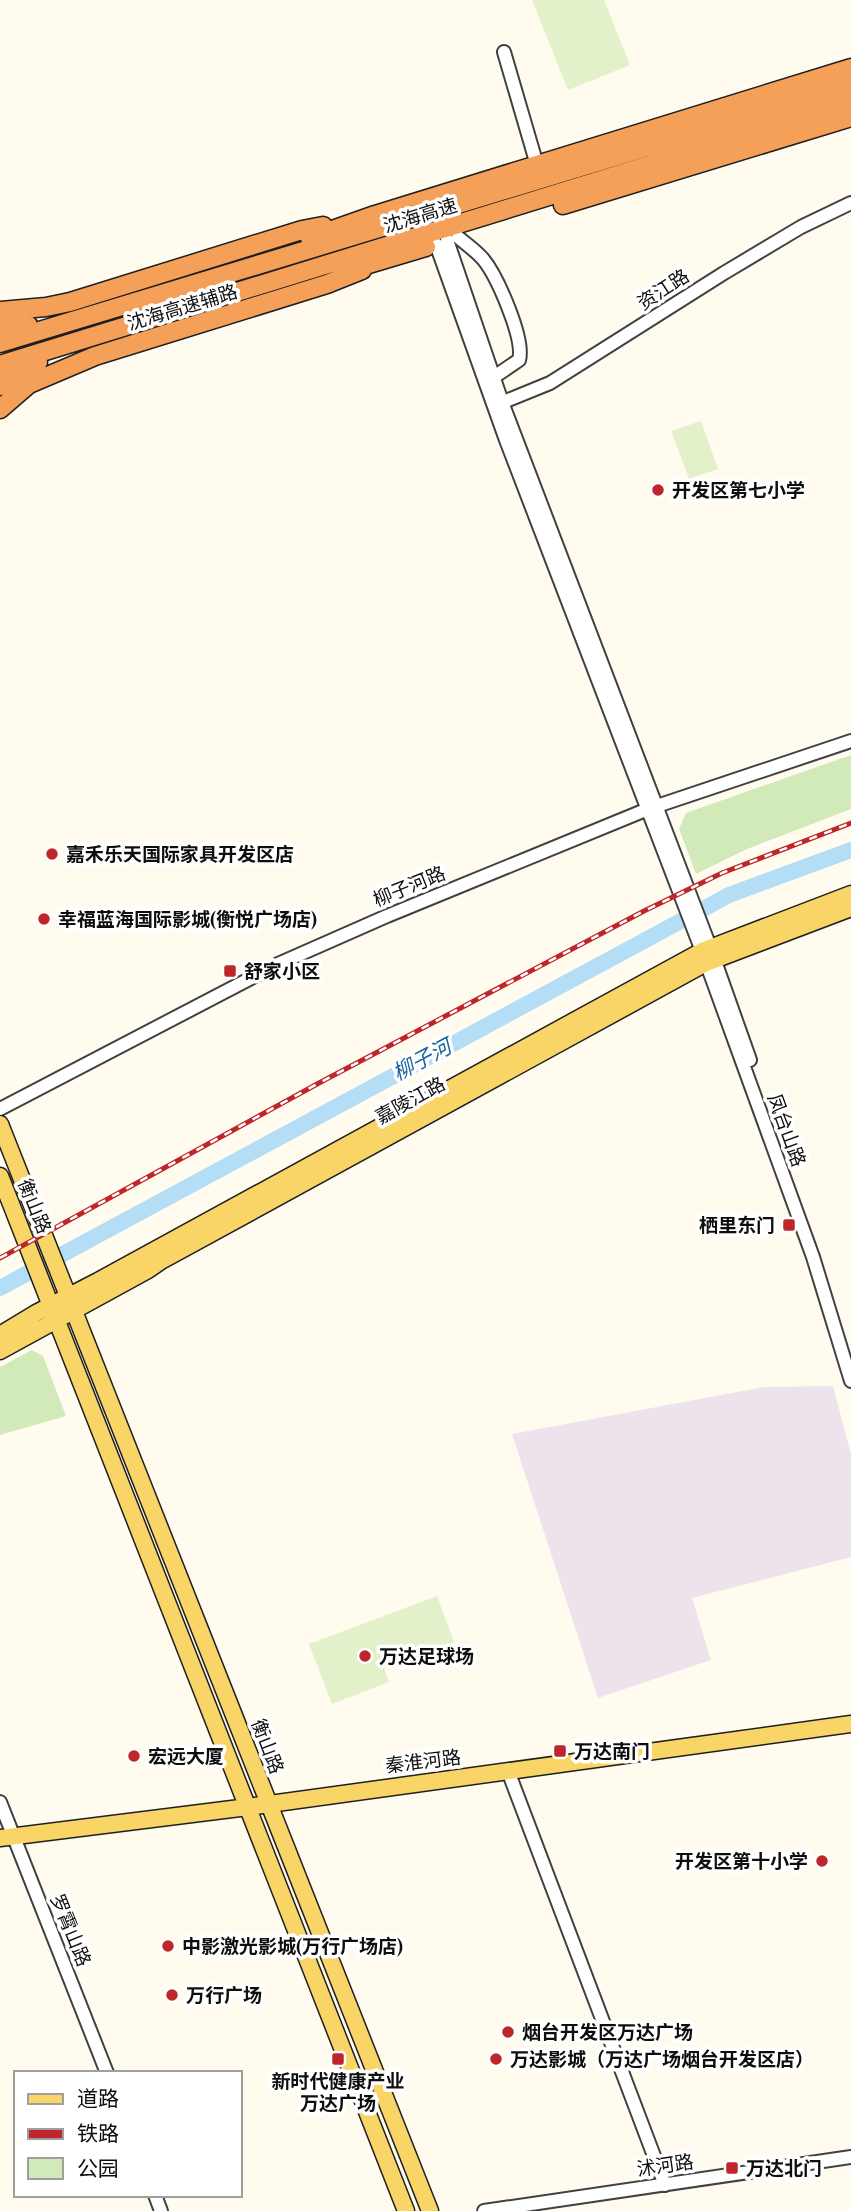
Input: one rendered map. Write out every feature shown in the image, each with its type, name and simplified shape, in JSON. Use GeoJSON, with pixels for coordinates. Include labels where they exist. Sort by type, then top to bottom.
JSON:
{"type":"FeatureCollection","features":[{"type":"Feature","properties":{"kind":"highway"},"geometry":{"type":"LineString","coordinates":[[170,291],[375,215],[851,68]]}},
{"type":"Feature","properties":{"kind":"highway","name":"沈海高速"},"geometry":{"type":"LineString","coordinates":[[0,343],[851,85]]}},
{"type":"Feature","properties":{"kind":"highway","name":"沈海高速"},"geometry":{"type":"LineString","coordinates":[[0,365],[851,103]]}},
{"type":"Feature","properties":{"kind":"highway"},"geometry":{"type":"LineString","coordinates":[[176,311],[289,287],[385,261],[851,117]]}},
{"type":"Feature","properties":{"kind":"highway","name":"沈海高速辅路"},"geometry":{"type":"LineString","coordinates":[[0,311],[70,302],[302,230],[375,215]]}},
{"type":"Feature","properties":{"kind":"highway","name":"沈海高速辅路"},"geometry":{"type":"LineString","coordinates":[[0,409],[29,384],[94,356],[327,284],[385,261]]}},
{"type":"Feature","properties":{"kind":"highway"},"geometry":{"type":"LineString","coordinates":[[0,329],[47,323],[110,309]]}},
{"type":"Feature","properties":{"kind":"highway"},"geometry":{"type":"LineString","coordinates":[[0,386],[7,379],[51,355],[115,330]]}},
{"type":"Feature","properties":{"kind":"main road","name":"嘉陵江路"},"geometry":{"type":"LineString","coordinates":[[0,1335],[67,1296],[148,1270],[706,949],[851,894]]}},
{"type":"Feature","properties":{"kind":"main road","name":"嘉陵江路"},"geometry":{"type":"LineString","coordinates":[[706,949],[851,908]]}},
{"type":"Feature","properties":{"kind":"main road","name":"衡山路"},"geometry":{"type":"LineString","coordinates":[[0,1125],[430,2211]]}},
{"type":"Feature","properties":{"kind":"main road","name":"衡山路"},"geometry":{"type":"LineString","coordinates":[[0,1176],[50,1306]]}},
{"type":"Feature","properties":{"kind":"main road","name":"嘉陵江路"},"geometry":{"type":"LineString","coordinates":[[0,1351],[50,1306]]}},
{"type":"Feature","properties":{"kind":"main road"},"geometry":{"type":"LineString","coordinates":[[50,1306],[406,2211]]}},
{"type":"Feature","properties":{"kind":"main road","name":"秦淮河路"},"geometry":{"type":"LineString","coordinates":[[6,1833],[246,1802],[851,1715]]}},
{"type":"Feature","properties":{"kind":"main road","name":"秦淮河路"},"geometry":{"type":"LineString","coordinates":[[267,1799],[508,1771],[851,1724]]}},
{"type":"Feature","properties":{"kind":"street"},"geometry":{"type":"LineString","coordinates":[[504,52],[537,165]]}},
{"type":"Feature","properties":{"kind":"street","name":"资江路"},"geometry":{"type":"LineString","coordinates":[[498,404],[550,383],[724,273],[801,227],[851,203]]}},
{"type":"Feature","properties":{"kind":"street"},"geometry":{"type":"LineString","coordinates":[[447,240],[483,258],[504,293],[520,346],[519,360],[494,377]]}},
{"type":"Feature","properties":{"kind":"street"},"geometry":{"type":"LineString","coordinates":[[447,240],[494,377],[498,404]]}},
{"type":"Feature","properties":{"kind":"street"},"geometry":{"type":"LineString","coordinates":[[447,240],[498,404]]}},
{"type":"Feature","properties":{"kind":"street","name":"凤台山路"},"geometry":{"type":"LineString","coordinates":[[498,404],[820,1255],[851,1356]]}},
{"type":"Feature","properties":{"kind":"street","name":"柳子河路"},"geometry":{"type":"LineString","coordinates":[[0,1109],[278,964],[387,916],[652,808],[851,741]]}},
{"type":"Feature","properties":{"kind":"street","name":"凤台山路"},"geometry":{"type":"LineString","coordinates":[[706,949],[813,1257],[851,1381]]}},
{"type":"Feature","properties":{"kind":"street"},"geometry":{"type":"LineString","coordinates":[[508,1771],[665,2185]]}},
{"type":"Feature","properties":{"kind":"street","name":"罗霄山路"},"geometry":{"type":"LineString","coordinates":[[0,1802],[6,1833],[106,2071]]}},
{"type":"Feature","properties":{"kind":"street","name":"沭河路"},"geometry":{"type":"LineString","coordinates":[[484,2211],[851,2157]]}},
{"type":"Feature","properties":{"kind":"shaded area"},"geometry":{"type":"Polygon","coordinates":[[[833,1386],[851,1454],[851,1557],[692,1598],[711,1660],[598,1698],[512,1434],[764,1387],[833,1386]]]}},
{"type":"Feature","properties":{"kind":"green space"},"geometry":{"type":"Polygon","coordinates":[[[532,0],[604,0],[630,65],[568,90],[532,0]]]}},
{"type":"Feature","properties":{"kind":"green space"},"geometry":{"type":"Polygon","coordinates":[[[701,421],[718,469],[689,479],[671,431],[701,421]]]}},
{"type":"Feature","properties":{"kind":"green space"},"geometry":{"type":"Polygon","coordinates":[[[851,755],[851,809],[747,849],[696,874],[679,829],[686,813],[851,755]]]}},
{"type":"Feature","properties":{"kind":"green space"},"geometry":{"type":"Polygon","coordinates":[[[32,1350],[43,1356],[66,1416],[0,1435],[0,1367],[32,1350]]]}},
{"type":"Feature","properties":{"kind":"green space","name":"万达足球场"},"geometry":{"type":"Polygon","coordinates":[[[437,1596],[454,1642],[384,1668],[389,1682],[332,1704],[309,1644],[437,1596]]]}},
{"type":"Feature","properties":{"kind":"waterway","name":"柳子河"},"geometry":{"type":"LineString","coordinates":[[0,1288],[729,895],[851,850]]}},
{"type":"Feature","properties":{"kind":"railway"},"geometry":{"type":"LineString","coordinates":[[0,1258],[319,1083],[644,911],[722,873],[851,823]]}},
{"type":"Feature","properties":{"kind":"place","name":"开发区第七小学"},"geometry":{"type":"Point","coordinates":[658,490]}},
{"type":"Feature","properties":{"kind":"place","name":"嘉禾乐天国际家具开发区店"},"geometry":{"type":"Point","coordinates":[52,854]}},
{"type":"Feature","properties":{"kind":"place","name":"幸福蓝海国际影城(衡悦广场店)"},"geometry":{"type":"Point","coordinates":[44,919]}},
{"type":"Feature","properties":{"kind":"place","name":"舒家小区"},"geometry":{"type":"Point","coordinates":[230,971]}},
{"type":"Feature","properties":{"kind":"place","name":"栖里东门"},"geometry":{"type":"Point","coordinates":[789,1225]}},
{"type":"Feature","properties":{"kind":"place","name":"万达足球场"},"geometry":{"type":"Point","coordinates":[365,1656]}},
{"type":"Feature","properties":{"kind":"place","name":"万达南门"},"geometry":{"type":"Point","coordinates":[560,1751]}},
{"type":"Feature","properties":{"kind":"place","name":"宏远大厦"},"geometry":{"type":"Point","coordinates":[134,1756]}},
{"type":"Feature","properties":{"kind":"place","name":"开发区第十小学"},"geometry":{"type":"Point","coordinates":[822,1861]}},
{"type":"Feature","properties":{"kind":"place","name":"中影激光影城(万行广场店)"},"geometry":{"type":"Point","coordinates":[168,1946]}},
{"type":"Feature","properties":{"kind":"place","name":"万行广场"},"geometry":{"type":"Point","coordinates":[172,1995]}},
{"type":"Feature","properties":{"kind":"place","name":"烟台开发区万达广场"},"geometry":{"type":"Point","coordinates":[508,2032]}},
{"type":"Feature","properties":{"kind":"place","name":"新时代健康产业 万达广场"},"geometry":{"type":"Point","coordinates":[338,2059]}},
{"type":"Feature","properties":{"kind":"place","name":"万达影城（万达广场烟台开发区店）"},"geometry":{"type":"Point","coordinates":[496,2059]}},
{"type":"Feature","properties":{"kind":"place","name":"万达北门"},"geometry":{"type":"Point","coordinates":[732,2168]}}]}
